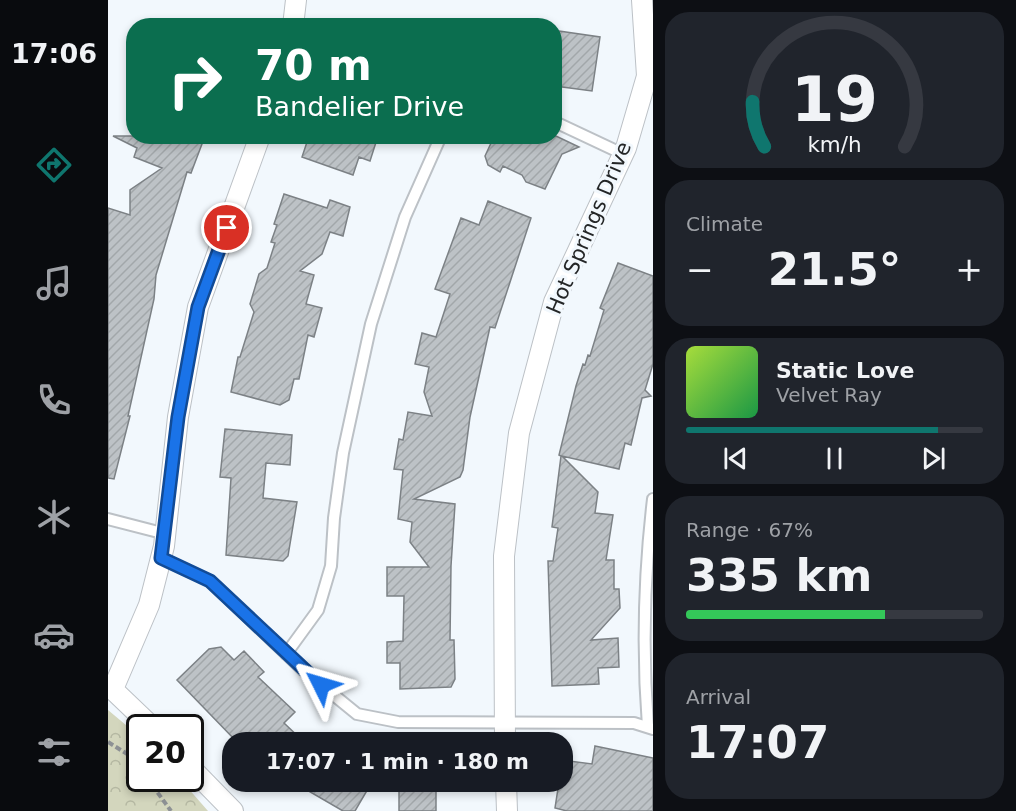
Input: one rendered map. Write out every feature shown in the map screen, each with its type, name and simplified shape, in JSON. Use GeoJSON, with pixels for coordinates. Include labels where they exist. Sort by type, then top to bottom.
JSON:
{"type":"FeatureCollection","features":[{"type":"Feature","properties":{"kind":"street"},"geometry":{"type":"LineString","coordinates":[[294,18],[296,0]]}},
{"type":"Feature","properties":{"kind":"street","name":"Hot Springs Drive"},"geometry":{"type":"LineString","coordinates":[[505,732],[504,556],[519,433],[554,302],[623,154],[647,76],[642,0]]}},
{"type":"Feature","properties":{"kind":"street"},"geometry":{"type":"LineString","coordinates":[[138,714],[110,687],[149,605],[166,534],[178,417],[198,307],[257,144]]}},
{"type":"Feature","properties":{"kind":"street"},"geometry":{"type":"LineString","coordinates":[[204,781],[233,811]]}},
{"type":"Feature","properties":{"kind":"street"},"geometry":{"type":"LineString","coordinates":[[506,792],[507,811]]}},
{"type":"Feature","properties":{"kind":"lane"},"geometry":{"type":"LineString","coordinates":[[562,125],[623,154]]}},
{"type":"Feature","properties":{"kind":"lane"},"geometry":{"type":"LineString","coordinates":[[286,654],[318,610],[331,566],[333,518],[343,453],[371,324],[405,217],[437,144]]}},
{"type":"Feature","properties":{"kind":"lane"},"geometry":{"type":"LineString","coordinates":[[161,558],[210,581],[286,654],[357,714],[398,722],[634,723],[650,728],[642,661],[645,569],[653,499]]}},
{"type":"Feature","properties":{"kind":"lane"},"geometry":{"type":"LineString","coordinates":[[108,519],[166,534]]}},
{"type":"Feature","properties":{"kind":"path"},"geometry":{"type":"LineString","coordinates":[[108,742],[126,753]]}},
{"type":"Feature","properties":{"kind":"path"},"geometry":{"type":"LineString","coordinates":[[157,792],[171,811]]}},
{"type":"Feature","properties":{"kind":"green space"},"geometry":{"type":"Polygon","coordinates":[[[108,710],[126,725],[126,792],[191,792],[208,811],[108,811],[108,710]]]}},
{"type":"Feature","properties":{"kind":"building"},"geometry":{"type":"Polygon","coordinates":[[[562,31],[600,37],[592,91],[562,87],[562,31]]]}},
{"type":"Feature","properties":{"kind":"building"},"geometry":{"type":"Polygon","coordinates":[[[113,136],[126,136],[126,142],[113,136]]]}},
{"type":"Feature","properties":{"kind":"building"},"geometry":{"type":"Polygon","coordinates":[[[562,139],[579,147],[562,154],[545,189],[526,182],[522,175],[503,166],[500,172],[488,165],[485,156],[491,144],[562,144],[562,139]]]}},
{"type":"Feature","properties":{"kind":"building"},"geometry":{"type":"Polygon","coordinates":[[[129,144],[202,144],[191,173],[187,172],[156,275],[154,299],[128,416],[130,416],[114,479],[108,478],[108,208],[130,215],[130,190],[162,168],[134,157],[137,148],[129,144]]]}},
{"type":"Feature","properties":{"kind":"building"},"geometry":{"type":"Polygon","coordinates":[[[306,144],[375,144],[370,161],[359,157],[353,175],[302,157],[306,144]]]}},
{"type":"Feature","properties":{"kind":"building"},"geometry":{"type":"Polygon","coordinates":[[[284,194],[327,208],[330,200],[350,207],[343,236],[330,232],[322,254],[300,271],[314,275],[306,304],[322,308],[314,337],[308,335],[299,379],[294,379],[289,400],[280,405],[231,392],[238,357],[240,357],[254,312],[250,304],[259,274],[267,268],[275,243],[271,242],[277,225],[274,224],[284,194]]]}},
{"type":"Feature","properties":{"kind":"building"},"geometry":{"type":"Polygon","coordinates":[[[488,201],[531,218],[495,328],[490,327],[470,417],[463,470],[460,477],[414,499],[455,504],[450,640],[454,640],[455,679],[451,687],[400,689],[400,663],[387,663],[387,642],[403,641],[404,596],[387,596],[387,567],[429,567],[410,542],[412,522],[398,519],[403,470],[394,469],[399,439],[403,440],[408,412],[432,416],[424,392],[429,367],[415,364],[422,333],[436,337],[450,294],[435,289],[461,218],[479,225],[488,201]]]}},
{"type":"Feature","properties":{"kind":"building"},"geometry":{"type":"Polygon","coordinates":[[[618,263],[653,276],[653,364],[645,390],[651,396],[642,398],[631,445],[625,443],[619,469],[562,456],[598,492],[595,513],[613,515],[606,560],[614,560],[614,589],[619,589],[620,608],[591,640],[618,638],[619,667],[598,668],[599,684],[552,686],[548,561],[553,561],[558,528],[552,527],[561,456],[559,455],[576,386],[583,364],[585,365],[588,355],[590,356],[604,310],[600,308],[618,263]]]}},
{"type":"Feature","properties":{"kind":"building"},"geometry":{"type":"Polygon","coordinates":[[[225,429],[292,435],[290,465],[266,463],[263,498],[297,502],[288,556],[283,561],[226,555],[231,478],[220,477],[225,429]]]}},
{"type":"Feature","properties":{"kind":"building"},"geometry":{"type":"Polygon","coordinates":[[[221,647],[234,660],[244,651],[264,672],[258,677],[295,712],[284,723],[293,732],[227,732],[177,680],[209,649],[221,647]]]}},
{"type":"Feature","properties":{"kind":"building"},"geometry":{"type":"Polygon","coordinates":[[[595,746],[653,758],[653,811],[567,811],[555,808],[557,792],[573,792],[573,761],[592,764],[595,746]]]}},
{"type":"Feature","properties":{"kind":"building"},"geometry":{"type":"Polygon","coordinates":[[[310,792],[366,792],[355,811],[343,811],[310,792]]]}},
{"type":"Feature","properties":{"kind":"building"},"geometry":{"type":"Polygon","coordinates":[[[399,792],[436,792],[436,811],[399,811],[399,792]]]}},
{"type":"Feature","properties":{"kind":"route"},"geometry":{"type":"LineString","coordinates":[[227,228],[198,307],[178,417],[166,534],[161,558],[210,581],[321,685]]}}]}
